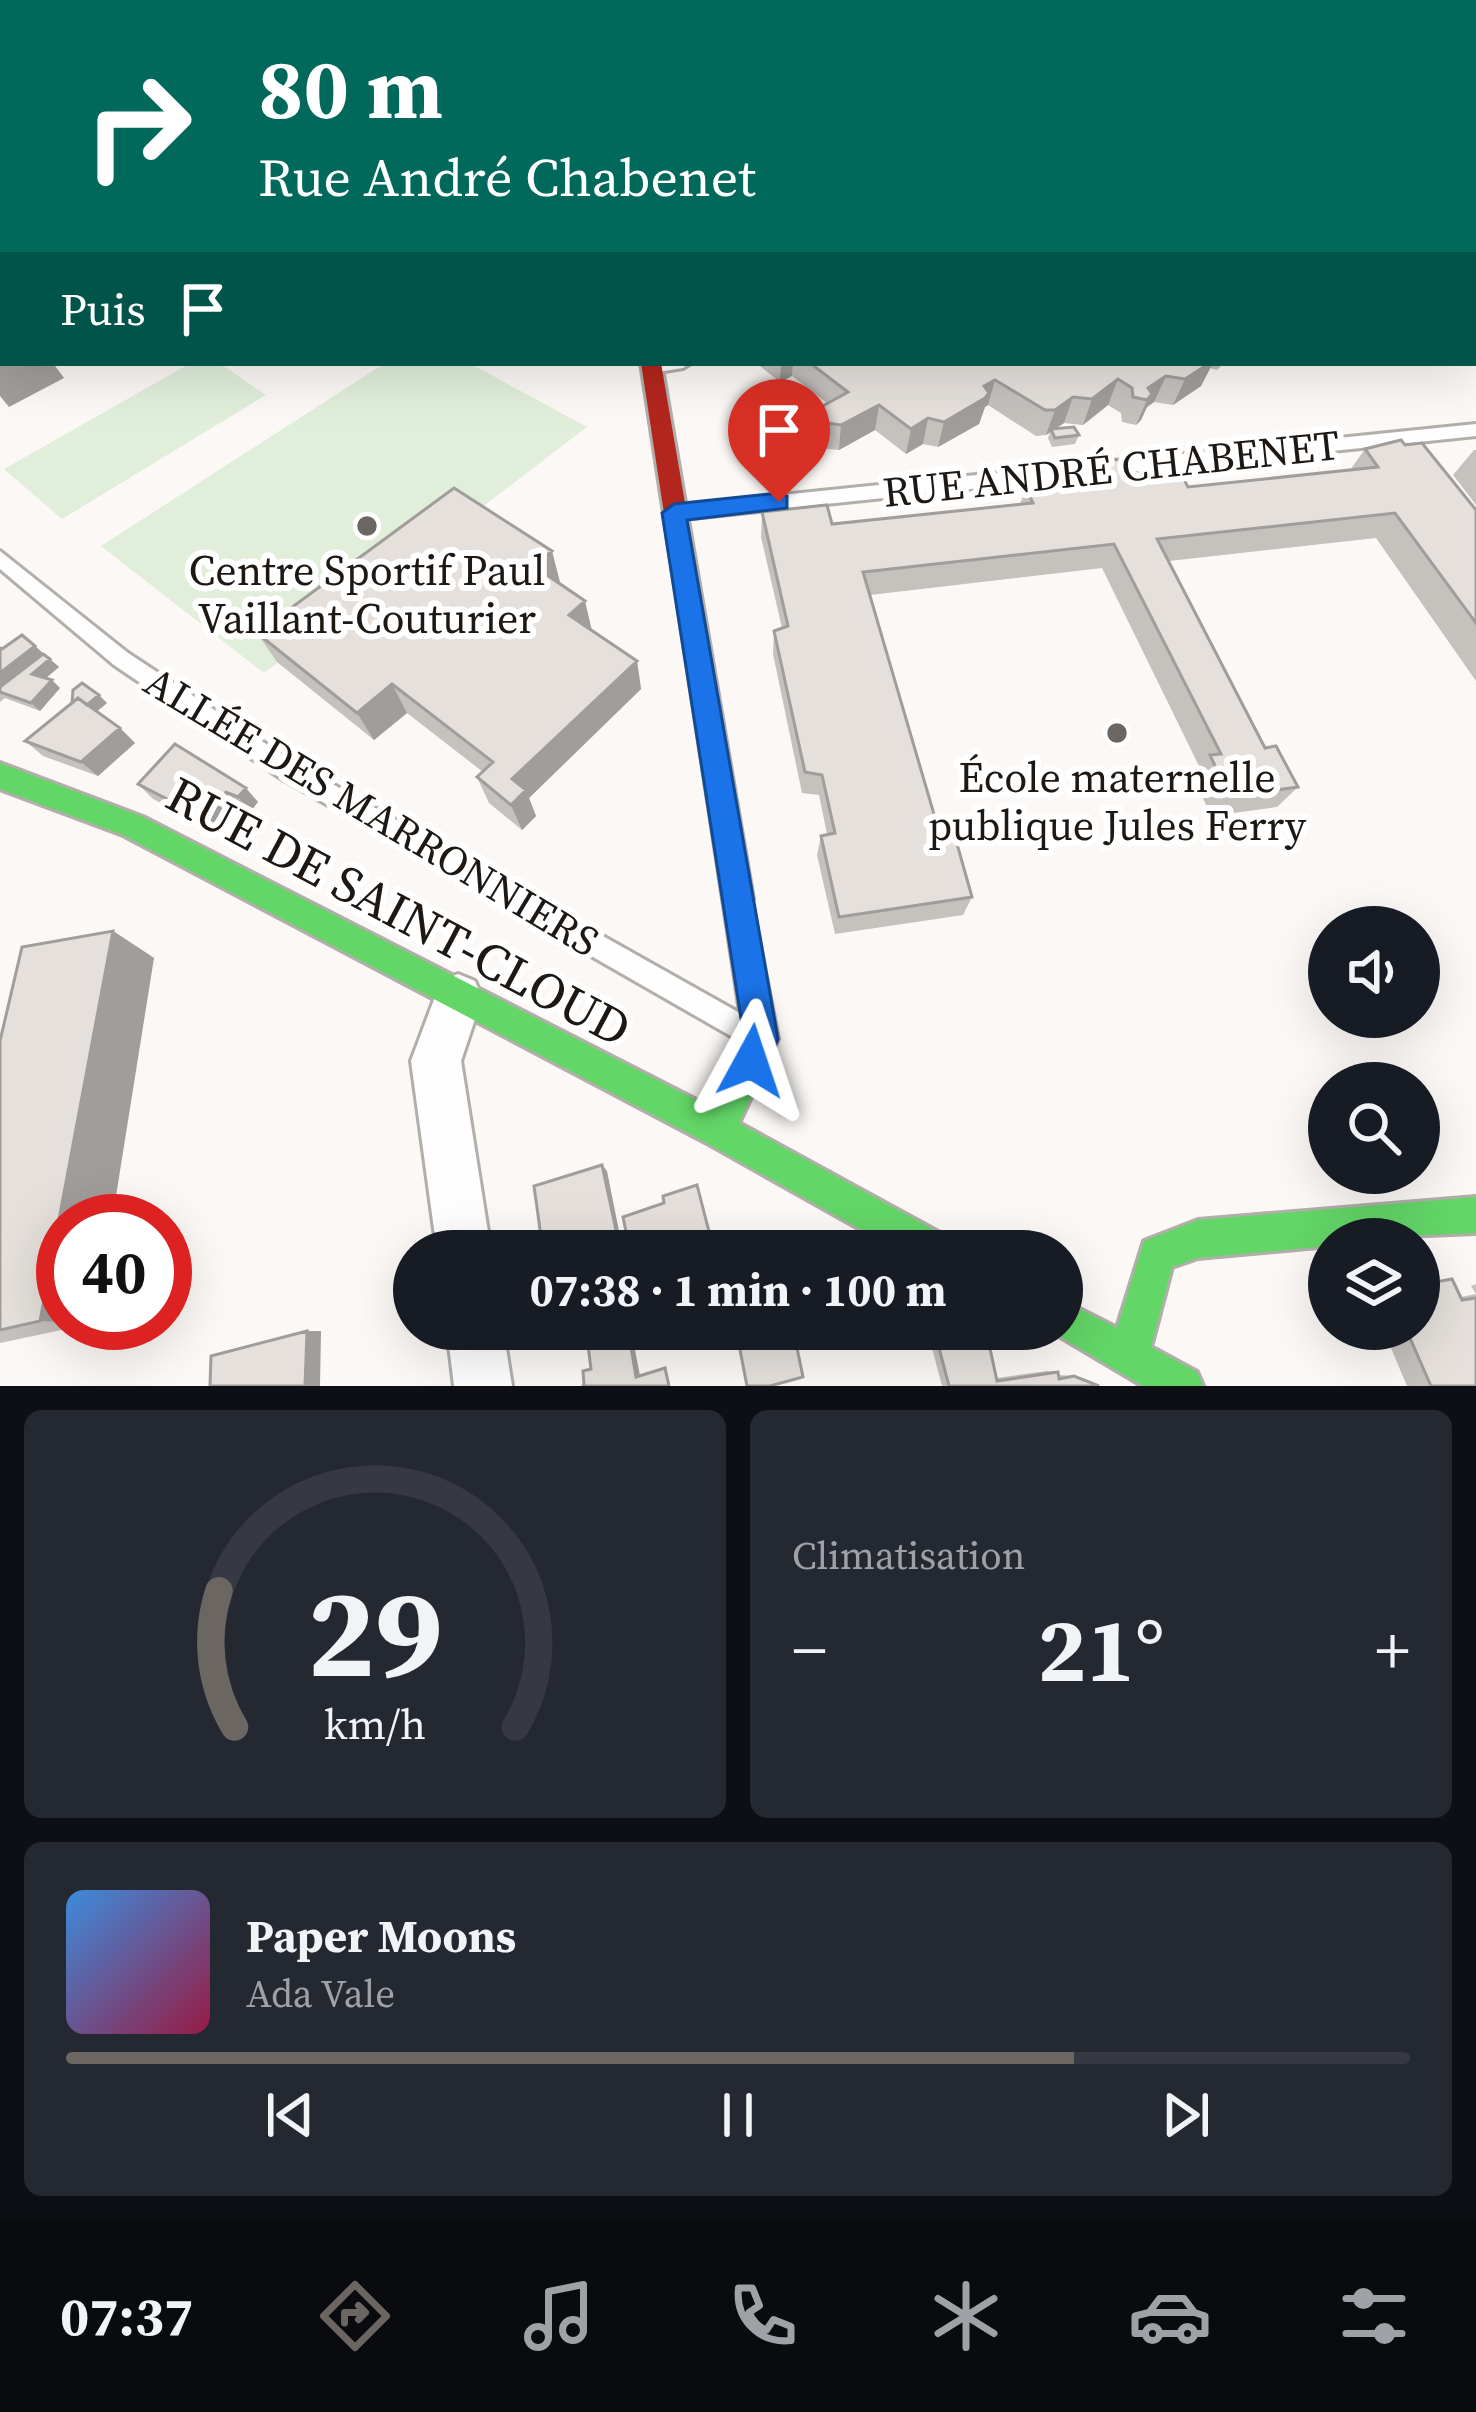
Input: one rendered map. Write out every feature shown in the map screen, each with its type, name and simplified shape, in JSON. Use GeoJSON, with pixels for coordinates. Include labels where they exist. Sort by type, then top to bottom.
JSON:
{"type":"FeatureCollection","features":[{"type":"Feature","properties":{"kind":"street"},"geometry":{"type":"LineString","coordinates":[[652,366],[761,1039],[717,1130]]}},
{"type":"Feature","properties":{"kind":"street","name":"RUE DE SAINT-CLOUD"},"geometry":{"type":"LineString","coordinates":[[0,776],[134,826],[717,1130],[898,1230]]}},
{"type":"Feature","properties":{"kind":"street"},"geometry":{"type":"LineString","coordinates":[[458,998],[436,1061],[461,1230]]}},
{"type":"Feature","properties":{"kind":"street"},"geometry":{"type":"LineString","coordinates":[[1129,1355],[1156,1253],[1198,1239],[1476,1215]]}},
{"type":"Feature","properties":{"kind":"street"},"geometry":{"type":"LineString","coordinates":[[1083,1330],[1183,1386]]}},
{"type":"Feature","properties":{"kind":"street"},"geometry":{"type":"LineString","coordinates":[[478,1350],[483,1386]]}},
{"type":"Feature","properties":{"kind":"lane","name":"RUE ANDRÉ CHABENET"},"geometry":{"type":"LineString","coordinates":[[674,513],[1476,430]]}},
{"type":"Feature","properties":{"kind":"lane","name":"ALLÉE DES MARRONNIERS"},"geometry":{"type":"LineString","coordinates":[[0,558],[121,659],[287,770],[761,1039]]}},
{"type":"Feature","properties":{"kind":"green space"},"geometry":{"type":"Polygon","coordinates":[[[186,366],[223,366],[266,395],[62,519],[4,469],[186,366]]]}},
{"type":"Feature","properties":{"kind":"green space"},"geometry":{"type":"Polygon","coordinates":[[[380,366],[475,366],[587,427],[264,673],[101,546],[380,366]]]}},
{"type":"Feature","properties":{"kind":"building"},"geometry":{"type":"Polygon","coordinates":[[[814,366],[1205,366],[1185,379],[1166,376],[1148,388],[1152,394],[1147,400],[1133,397],[1132,388],[1118,379],[1092,399],[1073,397],[1055,410],[1045,410],[995,380],[984,386],[989,393],[985,398],[944,422],[928,418],[911,429],[879,405],[841,425],[820,422],[819,408],[848,392],[814,366]]]}},
{"type":"Feature","properties":{"kind":"building"},"geometry":{"type":"Polygon","coordinates":[[[1074,427],[1079,435],[1055,438],[1051,429],[1074,427]]]}},
{"type":"Feature","properties":{"kind":"building"},"geometry":{"type":"Polygon","coordinates":[[[1401,440],[1405,445],[1422,443],[1476,510],[1476,623],[1395,513],[1157,539],[1265,748],[1276,746],[1298,787],[1229,796],[1210,755],[1221,754],[1114,544],[863,572],[936,821],[950,819],[972,897],[839,917],[821,836],[835,833],[822,775],[805,772],[774,631],[788,626],[762,512],[827,505],[832,524],[1033,503],[1026,488],[1073,483],[1054,466],[1123,459],[1133,477],[1180,472],[1188,487],[1378,467],[1365,449],[1401,440]]]}},
{"type":"Feature","properties":{"kind":"building"},"geometry":{"type":"Polygon","coordinates":[[[454,488],[552,551],[518,580],[528,587],[544,573],[585,601],[569,615],[637,661],[512,779],[526,790],[511,805],[477,777],[493,762],[392,684],[357,713],[257,633],[454,488]]]}},
{"type":"Feature","properties":{"kind":"building"},"geometry":{"type":"Polygon","coordinates":[[[22,635],[35,646],[0,673],[0,648],[22,635]]]}},
{"type":"Feature","properties":{"kind":"building"},"geometry":{"type":"Polygon","coordinates":[[[43,654],[50,659],[32,674],[52,680],[31,703],[0,692],[0,687],[43,654]]]}},
{"type":"Feature","properties":{"kind":"building"},"geometry":{"type":"Polygon","coordinates":[[[82,683],[99,695],[87,705],[78,698],[72,703],[73,690],[82,683]]]}},
{"type":"Feature","properties":{"kind":"building"},"geometry":{"type":"Polygon","coordinates":[[[78,698],[120,728],[81,762],[25,741],[78,698]]]}},
{"type":"Feature","properties":{"kind":"building"},"geometry":{"type":"Polygon","coordinates":[[[175,744],[246,788],[238,797],[226,792],[208,820],[138,784],[175,744]]]}},
{"type":"Feature","properties":{"kind":"building"},"geometry":{"type":"Polygon","coordinates":[[[233,799],[244,804],[238,812],[226,806],[233,799]]]}},
{"type":"Feature","properties":{"kind":"building"},"geometry":{"type":"Polygon","coordinates":[[[113,931],[64,1194],[36,1194],[36,1322],[0,1330],[0,1041],[22,947],[113,931]]]}},
{"type":"Feature","properties":{"kind":"building"},"geometry":{"type":"Polygon","coordinates":[[[602,1165],[616,1230],[540,1230],[534,1186],[602,1165]]]}},
{"type":"Feature","properties":{"kind":"building"},"geometry":{"type":"Polygon","coordinates":[[[697,1185],[709,1230],[626,1230],[623,1217],[664,1203],[663,1196],[697,1185]]]}},
{"type":"Feature","properties":{"kind":"building"},"geometry":{"type":"Polygon","coordinates":[[[1452,1279],[1462,1300],[1476,1298],[1476,1386],[1431,1386],[1415,1350],[1440,1350],[1440,1281],[1452,1279]]]}},
{"type":"Feature","properties":{"kind":"building"},"geometry":{"type":"Polygon","coordinates":[[[307,1331],[305,1386],[210,1386],[211,1356],[307,1331]]]}},
{"type":"Feature","properties":{"kind":"building"},"geometry":{"type":"Polygon","coordinates":[[[589,1350],[632,1350],[636,1377],[665,1368],[669,1386],[582,1386],[583,1371],[591,1369],[589,1350]]]}},
{"type":"Feature","properties":{"kind":"building"},"geometry":{"type":"Polygon","coordinates":[[[740,1350],[797,1350],[803,1377],[770,1386],[747,1386],[740,1350]]]}},
{"type":"Feature","properties":{"kind":"building"},"geometry":{"type":"Polygon","coordinates":[[[940,1350],[990,1350],[997,1381],[1058,1372],[1059,1379],[1074,1376],[1099,1386],[949,1386],[940,1350]]]}},
{"type":"Feature","properties":{"kind":"traffic: fast"},"geometry":{"type":"LineString","coordinates":[[0,776],[133,826],[717,1130],[898,1230]]}},
{"type":"Feature","properties":{"kind":"traffic: fast"},"geometry":{"type":"LineString","coordinates":[[717,1130],[761,1039],[738,899]]}},
{"type":"Feature","properties":{"kind":"traffic: fast"},"geometry":{"type":"LineString","coordinates":[[1129,1355],[1157,1254],[1198,1239],[1476,1215]]}},
{"type":"Feature","properties":{"kind":"traffic: fast"},"geometry":{"type":"LineString","coordinates":[[1083,1331],[1183,1386]]}},
{"type":"Feature","properties":{"kind":"traffic: jam"},"geometry":{"type":"LineString","coordinates":[[651,366],[738,899]]}},
{"type":"Feature","properties":{"kind":"place","name":"Centre Sportif Paul Vaillant-Couturier"},"geometry":{"type":"Point","coordinates":[367,526]}},
{"type":"Feature","properties":{"kind":"place","name":"École maternelle publique Jules Ferry"},"geometry":{"type":"Point","coordinates":[1117,733]}},
{"type":"Feature","properties":{"kind":"route"},"geometry":{"type":"LineString","coordinates":[[751,1061],[761,1039],[674,513],[779,502]]}}]}
